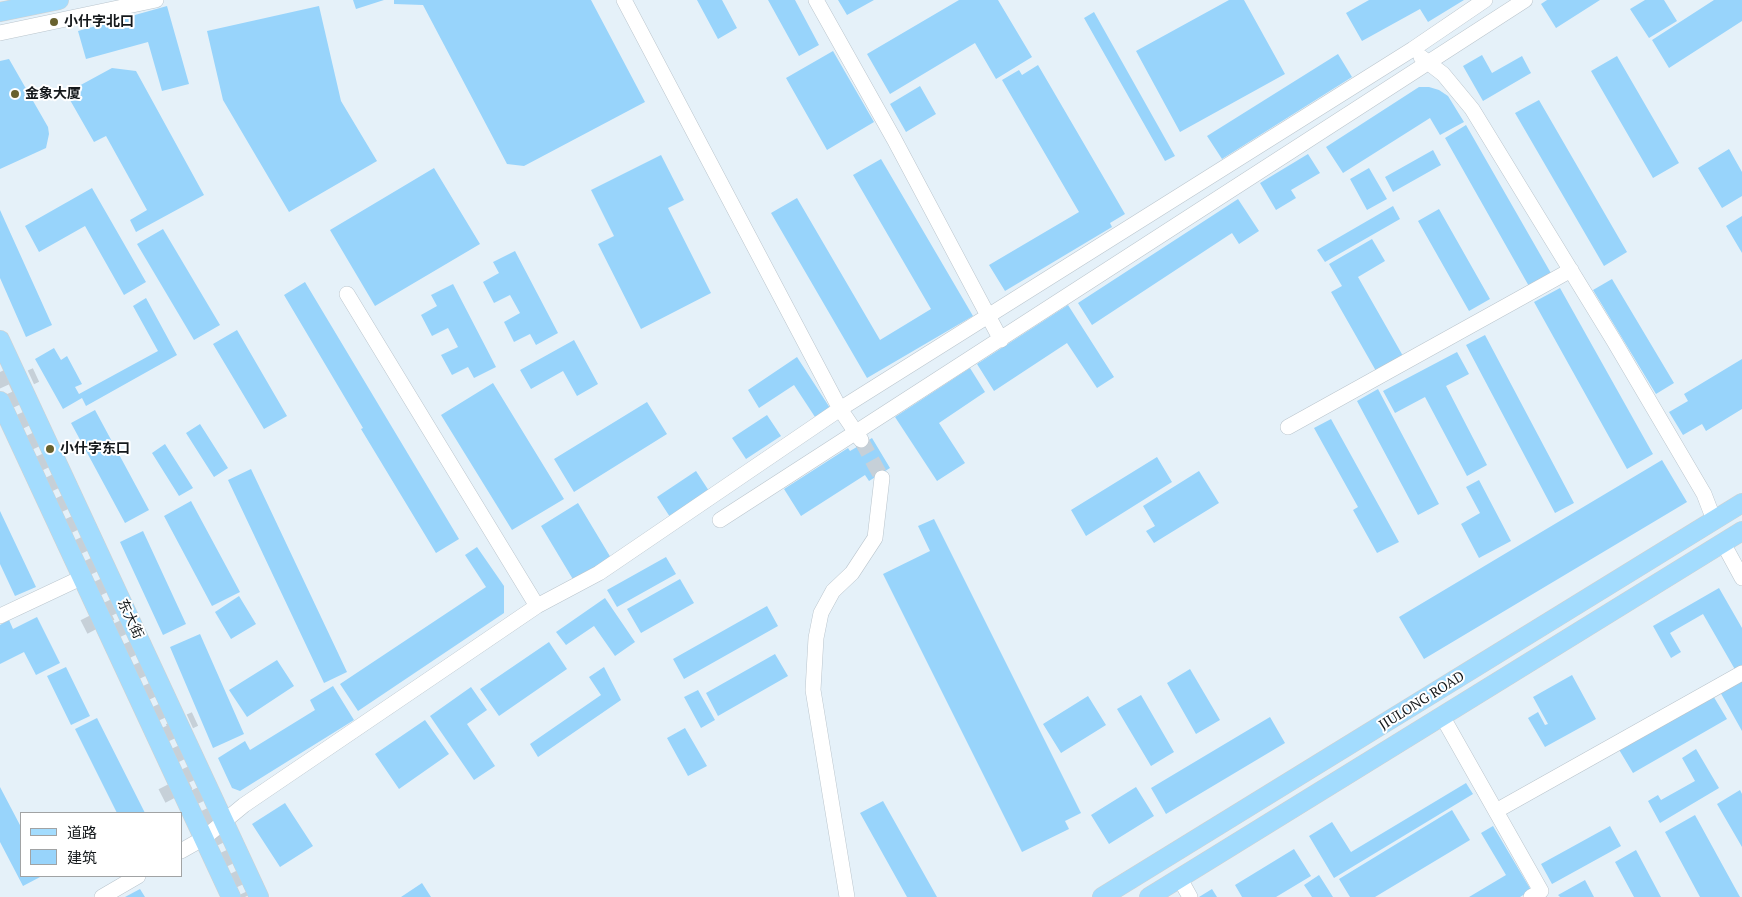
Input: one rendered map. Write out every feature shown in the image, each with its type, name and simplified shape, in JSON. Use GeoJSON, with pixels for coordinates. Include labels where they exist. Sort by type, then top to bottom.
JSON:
{"type":"FeatureCollection","features":[{"type":"Feature","properties":{"kind":"main road"},"geometry":{"type":"LineString","coordinates":[[4,12],[59,0]]}},
{"type":"Feature","properties":{"kind":"main road","name":"东大街"},"geometry":{"type":"LineString","coordinates":[[0,340],[259,897]]}},
{"type":"Feature","properties":{"kind":"main road","name":"东大街"},"geometry":{"type":"LineString","coordinates":[[0,401],[5,425],[83,577],[231,897]]}},
{"type":"Feature","properties":{"kind":"main road","name":"JIULONG ROAD"},"geometry":{"type":"LineString","coordinates":[[1102,897],[1742,502]]}},
{"type":"Feature","properties":{"kind":"main road","name":"JIULONG ROAD"},"geometry":{"type":"LineString","coordinates":[[1149,897],[1742,531]]}},
{"type":"Feature","properties":{"kind":"street"},"geometry":{"type":"LineString","coordinates":[[0,33],[156,0]]}},
{"type":"Feature","properties":{"kind":"street"},"geometry":{"type":"LineString","coordinates":[[624,0],[840,409],[859,436]]}},
{"type":"Feature","properties":{"kind":"street"},"geometry":{"type":"LineString","coordinates":[[816,0],[894,139],[1001,340]]}},
{"type":"Feature","properties":{"kind":"street"},"geometry":{"type":"LineString","coordinates":[[182,850],[204,838],[244,805],[537,606],[599,572],[840,409],[1413,49],[1485,0]]}},
{"type":"Feature","properties":{"kind":"street"},"geometry":{"type":"LineString","coordinates":[[720,520],[859,436],[1001,340],[1525,0]]}},
{"type":"Feature","properties":{"kind":"street"},"geometry":{"type":"LineString","coordinates":[[1413,49],[1443,74],[1472,109],[1571,270],[1704,494],[1714,520]]}},
{"type":"Feature","properties":{"kind":"street"},"geometry":{"type":"LineString","coordinates":[[1288,427],[1571,270]]}},
{"type":"Feature","properties":{"kind":"street"},"geometry":{"type":"LineString","coordinates":[[347,294],[537,606]]}},
{"type":"Feature","properties":{"kind":"street"},"geometry":{"type":"LineString","coordinates":[[847,897],[813,690],[816,638],[821,613],[833,591],[852,573],[875,538],[882,478]]}},
{"type":"Feature","properties":{"kind":"street"},"geometry":{"type":"LineString","coordinates":[[1723,543],[1742,578]]}},
{"type":"Feature","properties":{"kind":"street"},"geometry":{"type":"LineString","coordinates":[[0,616],[83,577]]}},
{"type":"Feature","properties":{"kind":"street"},"geometry":{"type":"LineString","coordinates":[[1496,811],[1742,673]]}},
{"type":"Feature","properties":{"kind":"street"},"geometry":{"type":"LineString","coordinates":[[1442,716],[1541,891],[1531,897]]}},
{"type":"Feature","properties":{"kind":"street"},"geometry":{"type":"LineString","coordinates":[[102,897],[136,877]]}},
{"type":"Feature","properties":{"kind":"street"},"geometry":{"type":"LineString","coordinates":[[1180,879],[1190,897]]}},
{"type":"Feature","properties":{"kind":"building"},"geometry":{"type":"Polygon","coordinates":[[[353,0],[384,0],[356,9],[353,0]]]}},
{"type":"Feature","properties":{"kind":"building"},"geometry":{"type":"Polygon","coordinates":[[[394,0],[591,0],[645,102],[524,166],[507,164],[423,5],[394,4],[394,0]]]}},
{"type":"Feature","properties":{"kind":"building"},"geometry":{"type":"Polygon","coordinates":[[[697,0],[722,0],[737,28],[718,39],[697,0]]]}},
{"type":"Feature","properties":{"kind":"building"},"geometry":{"type":"Polygon","coordinates":[[[768,0],[795,0],[819,45],[799,56],[768,0]]]}},
{"type":"Feature","properties":{"kind":"building"},"geometry":{"type":"Polygon","coordinates":[[[838,0],[874,0],[847,15],[838,0]]]}},
{"type":"Feature","properties":{"kind":"building"},"geometry":{"type":"Polygon","coordinates":[[[959,0],[998,0],[1032,57],[996,79],[975,43],[890,94],[867,54],[959,0]]]}},
{"type":"Feature","properties":{"kind":"building"},"geometry":{"type":"Polygon","coordinates":[[[1229,0],[1244,0],[1285,74],[1180,132],[1136,51],[1229,0]]]}},
{"type":"Feature","properties":{"kind":"building"},"geometry":{"type":"Polygon","coordinates":[[[1369,0],[1464,0],[1428,22],[1420,9],[1362,41],[1346,13],[1369,0]]]}},
{"type":"Feature","properties":{"kind":"building"},"geometry":{"type":"Polygon","coordinates":[[[1547,0],[1600,0],[1556,28],[1541,4],[1547,0]]]}},
{"type":"Feature","properties":{"kind":"building"},"geometry":{"type":"Polygon","coordinates":[[[1645,0],[1664,0],[1677,21],[1649,38],[1630,9],[1645,0]]]}},
{"type":"Feature","properties":{"kind":"building"},"geometry":{"type":"Polygon","coordinates":[[[1714,0],[1742,0],[1742,21],[1669,68],[1652,40],[1714,0]]]}},
{"type":"Feature","properties":{"kind":"building"},"geometry":{"type":"Polygon","coordinates":[[[167,6],[189,84],[162,91],[148,42],[86,59],[78,31],[167,6]]]}},
{"type":"Feature","properties":{"kind":"building"},"geometry":{"type":"Polygon","coordinates":[[[319,6],[341,101],[377,161],[289,212],[223,100],[207,31],[319,6]]]}},
{"type":"Feature","properties":{"kind":"building"},"geometry":{"type":"Polygon","coordinates":[[[1094,12],[1175,156],[1165,161],[1084,18],[1094,12]]]}},
{"type":"Feature","properties":{"kind":"building"},"geometry":{"type":"Polygon","coordinates":[[[833,51],[874,122],[827,150],[786,78],[833,51]]]}},
{"type":"Feature","properties":{"kind":"building"},"geometry":{"type":"Polygon","coordinates":[[[1338,54],[1352,77],[1222,159],[1207,136],[1338,54]]]}},
{"type":"Feature","properties":{"kind":"building"},"geometry":{"type":"Polygon","coordinates":[[[1482,55],[1492,73],[1522,56],[1531,73],[1483,101],[1463,66],[1482,55]]]}},
{"type":"Feature","properties":{"kind":"building"},"geometry":{"type":"Polygon","coordinates":[[[1617,56],[1679,163],[1653,178],[1591,71],[1617,56]]]}},
{"type":"Feature","properties":{"kind":"building","name":"金象大厦"},"geometry":{"type":"Polygon","coordinates":[[[9,59],[48,127],[49,134],[46,148],[0,169],[0,61],[9,59]]]}},
{"type":"Feature","properties":{"kind":"building"},"geometry":{"type":"Polygon","coordinates":[[[1038,65],[1125,214],[1110,223],[1112,227],[1005,291],[989,265],[1079,212],[1002,80],[1019,70],[1022,75],[1038,65]]]}},
{"type":"Feature","properties":{"kind":"building"},"geometry":{"type":"Polygon","coordinates":[[[112,68],[136,71],[204,195],[136,232],[130,220],[147,210],[106,136],[94,142],[66,93],[112,68]]]}},
{"type":"Feature","properties":{"kind":"building"},"geometry":{"type":"Polygon","coordinates":[[[920,86],[936,114],[906,132],[890,104],[920,86]]]}},
{"type":"Feature","properties":{"kind":"building"},"geometry":{"type":"Polygon","coordinates":[[[1419,87],[1439,90],[1448,96],[1464,122],[1440,135],[1430,118],[1343,173],[1326,147],[1419,87]]]}},
{"type":"Feature","properties":{"kind":"building"},"geometry":{"type":"Polygon","coordinates":[[[1539,100],[1627,252],[1604,266],[1515,113],[1539,100]]]}},
{"type":"Feature","properties":{"kind":"building"},"geometry":{"type":"Polygon","coordinates":[[[1466,125],[1552,275],[1530,288],[1445,138],[1466,125]]]}},
{"type":"Feature","properties":{"kind":"building"},"geometry":{"type":"Polygon","coordinates":[[[1729,149],[1742,172],[1742,196],[1722,208],[1698,168],[1729,149]]]}},
{"type":"Feature","properties":{"kind":"building"},"geometry":{"type":"Polygon","coordinates":[[[1433,150],[1441,165],[1393,192],[1385,177],[1433,150]]]}},
{"type":"Feature","properties":{"kind":"building"},"geometry":{"type":"Polygon","coordinates":[[[1308,154],[1320,173],[1291,190],[1296,198],[1276,210],[1260,183],[1308,154]]]}},
{"type":"Feature","properties":{"kind":"building"},"geometry":{"type":"Polygon","coordinates":[[[661,155],[684,200],[668,208],[711,293],[641,329],[598,244],[614,236],[591,190],[661,155]]]}},
{"type":"Feature","properties":{"kind":"building"},"geometry":{"type":"Polygon","coordinates":[[[881,159],[973,316],[867,378],[771,213],[797,198],[880,340],[931,309],[853,175],[881,159]]]}},
{"type":"Feature","properties":{"kind":"building"},"geometry":{"type":"Polygon","coordinates":[[[434,168],[480,244],[375,306],[330,230],[434,168]]]}},
{"type":"Feature","properties":{"kind":"building"},"geometry":{"type":"Polygon","coordinates":[[[1369,168],[1387,199],[1367,210],[1350,179],[1369,168]]]}},
{"type":"Feature","properties":{"kind":"building"},"geometry":{"type":"Polygon","coordinates":[[[92,188],[146,282],[124,295],[85,226],[39,252],[25,226],[92,188]]]}},
{"type":"Feature","properties":{"kind":"building"},"geometry":{"type":"Polygon","coordinates":[[[1238,199],[1259,231],[1239,244],[1232,233],[1092,325],[1078,303],[1238,199]]]}},
{"type":"Feature","properties":{"kind":"building"},"geometry":{"type":"Polygon","coordinates":[[[1393,206],[1400,219],[1325,262],[1317,250],[1393,206]]]}},
{"type":"Feature","properties":{"kind":"building"},"geometry":{"type":"Polygon","coordinates":[[[1439,209],[1490,299],[1469,311],[1418,221],[1439,209]]]}},
{"type":"Feature","properties":{"kind":"building"},"geometry":{"type":"Polygon","coordinates":[[[0,210],[52,325],[26,337],[0,278],[0,210]]]}},
{"type":"Feature","properties":{"kind":"building"},"geometry":{"type":"Polygon","coordinates":[[[1742,216],[1742,253],[1726,226],[1742,216]]]}},
{"type":"Feature","properties":{"kind":"building"},"geometry":{"type":"Polygon","coordinates":[[[163,229],[220,325],[194,340],[137,244],[163,229]]]}},
{"type":"Feature","properties":{"kind":"building"},"geometry":{"type":"Polygon","coordinates":[[[1372,239],[1385,261],[1358,277],[1403,356],[1376,371],[1331,292],[1342,286],[1329,264],[1372,239]]]}},
{"type":"Feature","properties":{"kind":"building"},"geometry":{"type":"Polygon","coordinates":[[[515,251],[558,333],[536,345],[530,334],[514,342],[504,322],[520,313],[510,295],[494,303],[483,282],[499,273],[493,262],[515,251]]]}},
{"type":"Feature","properties":{"kind":"building"},"geometry":{"type":"Polygon","coordinates":[[[1612,279],[1674,383],[1656,394],[1593,290],[1612,279]]]}},
{"type":"Feature","properties":{"kind":"building"},"geometry":{"type":"Polygon","coordinates":[[[305,282],[459,539],[436,553],[361,429],[363,428],[284,295],[305,282]]]}},
{"type":"Feature","properties":{"kind":"building"},"geometry":{"type":"Polygon","coordinates":[[[453,284],[496,367],[474,378],[468,367],[452,375],[441,355],[458,347],[448,328],[432,336],[421,315],[437,306],[431,295],[453,284]]]}},
{"type":"Feature","properties":{"kind":"building"},"geometry":{"type":"Polygon","coordinates":[[[1560,288],[1653,454],[1627,469],[1534,302],[1560,288]]]}},
{"type":"Feature","properties":{"kind":"building"},"geometry":{"type":"Polygon","coordinates":[[[146,298],[177,355],[86,406],[82,398],[63,409],[35,359],[54,348],[61,360],[67,356],[82,384],[75,387],[79,394],[158,351],[133,306],[146,298]]]}},
{"type":"Feature","properties":{"kind":"building"},"geometry":{"type":"Polygon","coordinates":[[[1068,305],[1114,377],[1097,388],[1067,343],[994,391],[977,364],[1068,305]]]}},
{"type":"Feature","properties":{"kind":"building"},"geometry":{"type":"Polygon","coordinates":[[[237,330],[287,416],[264,429],[213,344],[237,330]]]}},
{"type":"Feature","properties":{"kind":"building"},"geometry":{"type":"Polygon","coordinates":[[[1485,335],[1574,503],[1555,513],[1466,345],[1485,335]]]}},
{"type":"Feature","properties":{"kind":"building"},"geometry":{"type":"Polygon","coordinates":[[[574,340],[598,384],[577,396],[563,371],[531,389],[520,370],[574,340]]]}},
{"type":"Feature","properties":{"kind":"building"},"geometry":{"type":"Polygon","coordinates":[[[1457,352],[1469,374],[1446,386],[1487,465],[1467,476],[1425,397],[1395,413],[1383,391],[1457,352]]]}},
{"type":"Feature","properties":{"kind":"building"},"geometry":{"type":"Polygon","coordinates":[[[797,357],[830,408],[815,417],[794,385],[759,408],[748,390],[797,357]]]}},
{"type":"Feature","properties":{"kind":"building"},"geometry":{"type":"Polygon","coordinates":[[[1742,359],[1742,409],[1706,431],[1702,424],[1683,435],[1669,412],[1688,401],[1684,394],[1742,359]]]}},
{"type":"Feature","properties":{"kind":"building"},"geometry":{"type":"Polygon","coordinates":[[[970,368],[985,392],[939,423],[965,463],[937,481],[895,417],[970,368]]]}},
{"type":"Feature","properties":{"kind":"building"},"geometry":{"type":"Polygon","coordinates":[[[493,383],[564,499],[512,530],[441,415],[493,383]]]}},
{"type":"Feature","properties":{"kind":"building"},"geometry":{"type":"Polygon","coordinates":[[[1378,389],[1439,504],[1418,515],[1357,401],[1378,389]]]}},
{"type":"Feature","properties":{"kind":"building"},"geometry":{"type":"Polygon","coordinates":[[[647,402],[667,434],[574,492],[554,459],[647,402]]]}},
{"type":"Feature","properties":{"kind":"building"},"geometry":{"type":"Polygon","coordinates":[[[95,410],[149,510],[125,523],[71,423],[95,410]]]}},
{"type":"Feature","properties":{"kind":"building"},"geometry":{"type":"Polygon","coordinates":[[[767,415],[781,436],[746,459],[732,438],[767,415]]]}},
{"type":"Feature","properties":{"kind":"building"},"geometry":{"type":"Polygon","coordinates":[[[1331,419],[1399,542],[1377,553],[1353,510],[1358,507],[1314,428],[1331,419]]]}},
{"type":"Feature","properties":{"kind":"building"},"geometry":{"type":"Polygon","coordinates":[[[200,424],[228,468],[214,477],[186,433],[200,424]]]}},
{"type":"Feature","properties":{"kind":"building"},"geometry":{"type":"Polygon","coordinates":[[[872,438],[890,468],[869,481],[865,475],[801,516],[784,489],[848,448],[850,451],[872,438]]]}},
{"type":"Feature","properties":{"kind":"building"},"geometry":{"type":"Polygon","coordinates":[[[165,444],[193,488],[179,496],[152,453],[165,444]]]}},
{"type":"Feature","properties":{"kind":"building"},"geometry":{"type":"Polygon","coordinates":[[[1157,457],[1172,482],[1086,536],[1071,510],[1157,457]]]}},
{"type":"Feature","properties":{"kind":"building"},"geometry":{"type":"Polygon","coordinates":[[[1662,460],[1687,502],[1424,659],[1399,617],[1662,460]]]}},
{"type":"Feature","properties":{"kind":"building"},"geometry":{"type":"Polygon","coordinates":[[[251,469],[347,672],[324,683],[228,480],[251,469]]]}},
{"type":"Feature","properties":{"kind":"building"},"geometry":{"type":"Polygon","coordinates":[[[696,471],[709,491],[670,517],[657,497],[696,471]]]}},
{"type":"Feature","properties":{"kind":"building"},"geometry":{"type":"Polygon","coordinates":[[[1199,471],[1219,503],[1154,543],[1146,531],[1155,526],[1143,506],[1199,471]]]}},
{"type":"Feature","properties":{"kind":"building"},"geometry":{"type":"Polygon","coordinates":[[[1479,480],[1511,541],[1479,558],[1461,524],[1480,513],[1466,487],[1479,480]]]}},
{"type":"Feature","properties":{"kind":"building"},"geometry":{"type":"Polygon","coordinates":[[[191,501],[240,592],[212,606],[164,516],[191,501]]]}},
{"type":"Feature","properties":{"kind":"building"},"geometry":{"type":"Polygon","coordinates":[[[578,503],[611,558],[574,581],[541,526],[578,503]]]}},
{"type":"Feature","properties":{"kind":"building"},"geometry":{"type":"Polygon","coordinates":[[[0,511],[36,587],[15,596],[0,564],[0,511]]]}},
{"type":"Feature","properties":{"kind":"building"},"geometry":{"type":"Polygon","coordinates":[[[934,519],[1081,813],[1065,821],[1069,829],[1022,852],[883,574],[930,551],[918,526],[934,519]]]}},
{"type":"Feature","properties":{"kind":"building"},"geometry":{"type":"Polygon","coordinates":[[[143,531],[186,624],[163,635],[120,542],[143,531]]]}},
{"type":"Feature","properties":{"kind":"building"},"geometry":{"type":"Polygon","coordinates":[[[477,547],[504,586],[504,613],[358,711],[340,684],[486,587],[465,555],[477,547]]]}},
{"type":"Feature","properties":{"kind":"building"},"geometry":{"type":"Polygon","coordinates":[[[666,557],[676,574],[617,607],[607,590],[666,557]]]}},
{"type":"Feature","properties":{"kind":"building"},"geometry":{"type":"Polygon","coordinates":[[[680,579],[694,603],[641,633],[627,609],[680,579]]]}},
{"type":"Feature","properties":{"kind":"building"},"geometry":{"type":"Polygon","coordinates":[[[1719,588],[1742,628],[1742,670],[1737,673],[1703,614],[1670,633],[1681,652],[1671,658],[1653,626],[1719,588]]]}},
{"type":"Feature","properties":{"kind":"building"},"geometry":{"type":"Polygon","coordinates":[[[239,596],[256,624],[231,639],[215,612],[239,596]]]}},
{"type":"Feature","properties":{"kind":"building"},"geometry":{"type":"Polygon","coordinates":[[[605,598],[635,642],[615,656],[594,626],[566,645],[556,632],[605,598]]]}},
{"type":"Feature","properties":{"kind":"building"},"geometry":{"type":"Polygon","coordinates":[[[767,606],[778,626],[684,679],[673,659],[767,606]]]}},
{"type":"Feature","properties":{"kind":"building"},"geometry":{"type":"Polygon","coordinates":[[[37,617],[60,663],[36,675],[24,652],[0,664],[0,625],[9,620],[13,629],[37,617]]]}},
{"type":"Feature","properties":{"kind":"building"},"geometry":{"type":"Polygon","coordinates":[[[200,634],[244,734],[213,748],[170,647],[200,634]]]}},
{"type":"Feature","properties":{"kind":"building"},"geometry":{"type":"Polygon","coordinates":[[[549,642],[567,669],[499,716],[480,689],[549,642]]]}},
{"type":"Feature","properties":{"kind":"building"},"geometry":{"type":"Polygon","coordinates":[[[775,654],[788,676],[718,716],[706,693],[775,654]]]}},
{"type":"Feature","properties":{"kind":"building"},"geometry":{"type":"Polygon","coordinates":[[[277,660],[294,686],[247,717],[229,690],[277,660]]]}},
{"type":"Feature","properties":{"kind":"building"},"geometry":{"type":"Polygon","coordinates":[[[66,667],[90,716],[71,725],[47,676],[66,667]]]}},
{"type":"Feature","properties":{"kind":"building"},"geometry":{"type":"Polygon","coordinates":[[[604,667],[621,700],[538,757],[530,744],[601,695],[589,677],[604,667]]]}},
{"type":"Feature","properties":{"kind":"building"},"geometry":{"type":"Polygon","coordinates":[[[1190,669],[1220,720],[1196,734],[1167,683],[1190,669]]]}},
{"type":"Feature","properties":{"kind":"building"},"geometry":{"type":"Polygon","coordinates":[[[1572,675],[1596,719],[1545,747],[1528,718],[1538,712],[1545,725],[1548,724],[1533,697],[1572,675]]]}},
{"type":"Feature","properties":{"kind":"building"},"geometry":{"type":"Polygon","coordinates":[[[1742,681],[1742,731],[1719,690],[1742,681]]]}},
{"type":"Feature","properties":{"kind":"building"},"geometry":{"type":"Polygon","coordinates":[[[333,686],[354,720],[240,791],[232,788],[218,758],[245,741],[250,750],[315,710],[310,700],[333,686]]]}},
{"type":"Feature","properties":{"kind":"building"},"geometry":{"type":"Polygon","coordinates":[[[471,687],[487,710],[467,724],[495,766],[474,780],[430,716],[471,687]]]}},
{"type":"Feature","properties":{"kind":"building"},"geometry":{"type":"Polygon","coordinates":[[[698,690],[715,720],[701,728],[684,697],[698,690]]]}},
{"type":"Feature","properties":{"kind":"building"},"geometry":{"type":"Polygon","coordinates":[[[1712,694],[1727,719],[1633,773],[1618,748],[1712,694]]]}},
{"type":"Feature","properties":{"kind":"building"},"geometry":{"type":"Polygon","coordinates":[[[1141,695],[1174,752],[1151,766],[1117,709],[1141,695]]]}},
{"type":"Feature","properties":{"kind":"building"},"geometry":{"type":"Polygon","coordinates":[[[1088,696],[1106,725],[1061,753],[1043,724],[1088,696]]]}},
{"type":"Feature","properties":{"kind":"building"},"geometry":{"type":"Polygon","coordinates":[[[1270,717],[1285,743],[1166,814],[1151,788],[1270,717]]]}},
{"type":"Feature","properties":{"kind":"building"},"geometry":{"type":"Polygon","coordinates":[[[97,718],[144,812],[116,812],[75,729],[97,718]]]}},
{"type":"Feature","properties":{"kind":"building"},"geometry":{"type":"Polygon","coordinates":[[[425,720],[449,754],[399,789],[375,754],[425,720]]]}},
{"type":"Feature","properties":{"kind":"building"},"geometry":{"type":"Polygon","coordinates":[[[685,728],[707,766],[688,776],[667,738],[685,728]]]}},
{"type":"Feature","properties":{"kind":"building"},"geometry":{"type":"Polygon","coordinates":[[[1696,749],[1719,788],[1660,823],[1648,801],[1658,795],[1661,800],[1695,781],[1682,758],[1696,749]]]}},
{"type":"Feature","properties":{"kind":"building"},"geometry":{"type":"Polygon","coordinates":[[[1466,783],[1473,794],[1334,878],[1309,836],[1332,822],[1351,852],[1466,783]]]}},
{"type":"Feature","properties":{"kind":"building"},"geometry":{"type":"Polygon","coordinates":[[[0,787],[20,825],[20,877],[40,877],[23,886],[0,842],[0,787]]]}},
{"type":"Feature","properties":{"kind":"building"},"geometry":{"type":"Polygon","coordinates":[[[1136,787],[1154,816],[1109,844],[1091,815],[1136,787]]]}},
{"type":"Feature","properties":{"kind":"building"},"geometry":{"type":"Polygon","coordinates":[[[1740,790],[1742,794],[1742,847],[1717,804],[1740,790]]]}},
{"type":"Feature","properties":{"kind":"building"},"geometry":{"type":"Polygon","coordinates":[[[883,801],[937,897],[907,897],[860,813],[883,801]]]}},
{"type":"Feature","properties":{"kind":"building"},"geometry":{"type":"Polygon","coordinates":[[[285,803],[313,846],[280,867],[252,824],[285,803]]]}},
{"type":"Feature","properties":{"kind":"building"},"geometry":{"type":"Polygon","coordinates":[[[1452,810],[1470,840],[1375,897],[1350,897],[1339,879],[1452,810]]]}},
{"type":"Feature","properties":{"kind":"building"},"geometry":{"type":"Polygon","coordinates":[[[1695,815],[1740,897],[1700,897],[1665,832],[1695,815]]]}},
{"type":"Feature","properties":{"kind":"building"},"geometry":{"type":"Polygon","coordinates":[[[1493,826],[1531,890],[1520,897],[1469,897],[1506,875],[1481,833],[1493,826]]]}},
{"type":"Feature","properties":{"kind":"building"},"geometry":{"type":"Polygon","coordinates":[[[1610,826],[1621,846],[1552,884],[1541,864],[1610,826]]]}},
{"type":"Feature","properties":{"kind":"building"},"geometry":{"type":"Polygon","coordinates":[[[1294,849],[1311,876],[1276,897],[1242,897],[1235,885],[1294,849]]]}},
{"type":"Feature","properties":{"kind":"building"},"geometry":{"type":"Polygon","coordinates":[[[1636,850],[1661,897],[1634,897],[1615,862],[1636,850]]]}},
{"type":"Feature","properties":{"kind":"building"},"geometry":{"type":"Polygon","coordinates":[[[1319,875],[1333,897],[1312,897],[1304,885],[1319,875]]]}},
{"type":"Feature","properties":{"kind":"building"},"geometry":{"type":"Polygon","coordinates":[[[1585,880],[1594,897],[1560,897],[1558,895],[1585,880]]]}},
{"type":"Feature","properties":{"kind":"building"},"geometry":{"type":"Polygon","coordinates":[[[422,883],[431,897],[401,897],[422,883]]]}},
{"type":"Feature","properties":{"kind":"building"},"geometry":{"type":"Polygon","coordinates":[[[140,889],[145,897],[125,897],[140,889]]]}},
{"type":"Feature","properties":{"kind":"building"},"geometry":{"type":"Polygon","coordinates":[[[1212,889],[1217,897],[1199,897],[1212,889]]]}},
{"type":"Feature","properties":{"kind":"tunnel"},"geometry":{"type":"LineString","coordinates":[[0,372],[245,897]]}},
{"type":"Feature","properties":{"kind":"tunnel"},"geometry":{"type":"LineString","coordinates":[[10,387],[36,375]]}},
{"type":"Feature","properties":{"kind":"tunnel"},"geometry":{"type":"LineString","coordinates":[[861,440],[882,478]]}},
{"type":"Feature","properties":{"kind":"tunnel"},"geometry":{"type":"LineString","coordinates":[[84,627],[111,613]]}},
{"type":"Feature","properties":{"kind":"tunnel"},"geometry":{"type":"LineString","coordinates":[[169,731],[195,719]]}},
{"type":"Feature","properties":{"kind":"tunnel"},"geometry":{"type":"LineString","coordinates":[[162,796],[189,782]]}},
{"type":"Feature","properties":{"kind":"place","name":"小什字北口"},"geometry":{"type":"Point","coordinates":[54,22]}},
{"type":"Feature","properties":{"kind":"place","name":"金象大厦"},"geometry":{"type":"Point","coordinates":[15,94]}},
{"type":"Feature","properties":{"kind":"place","name":"小什字东口"},"geometry":{"type":"Point","coordinates":[50,449]}}]}
